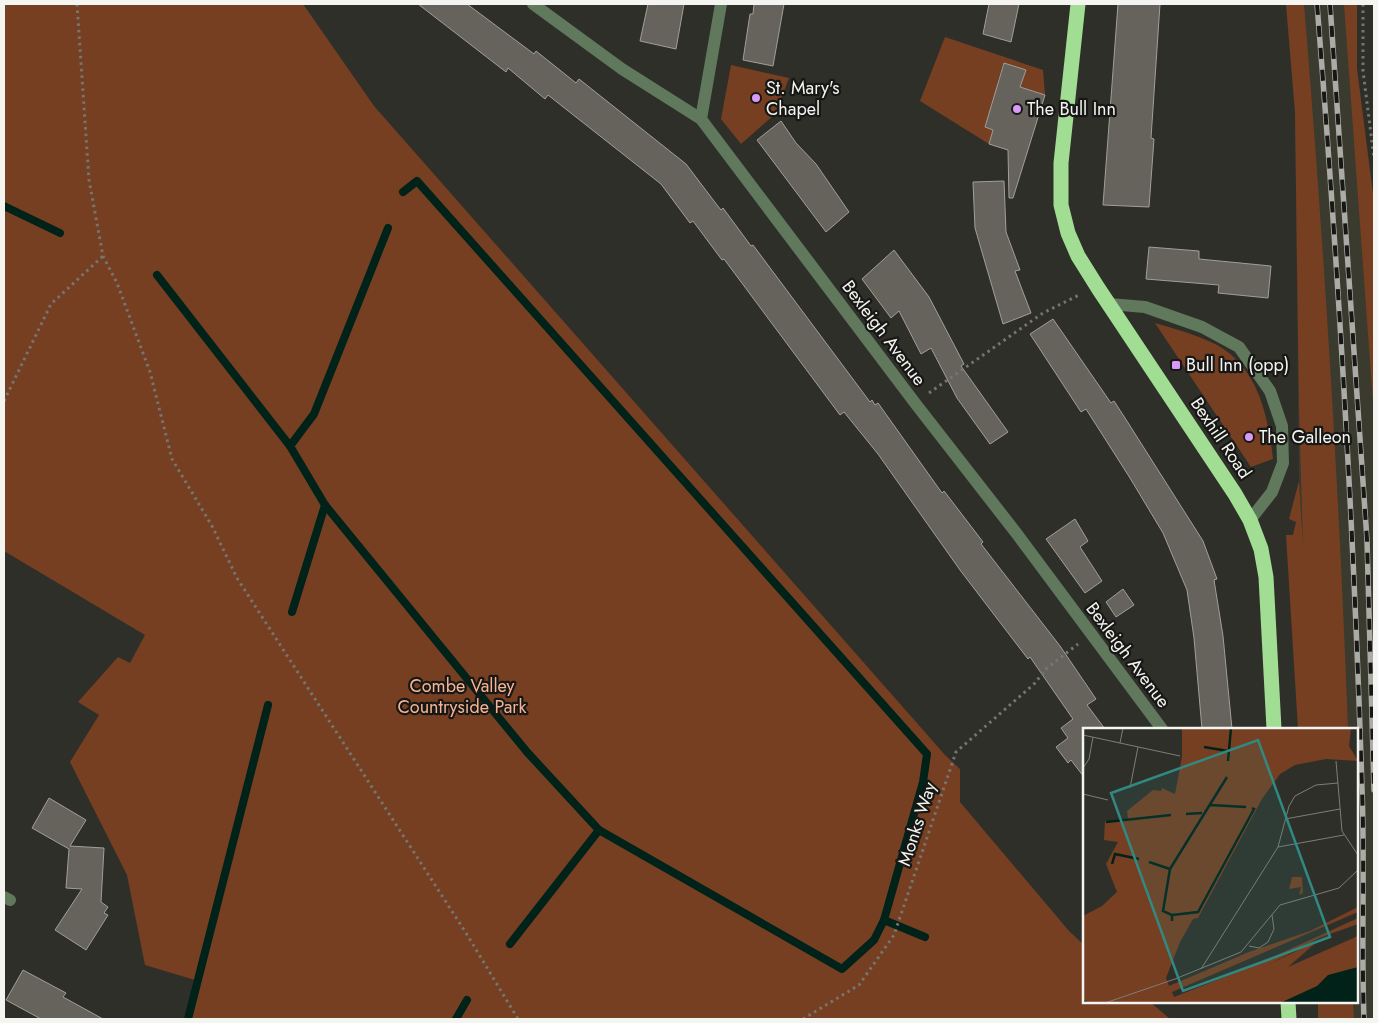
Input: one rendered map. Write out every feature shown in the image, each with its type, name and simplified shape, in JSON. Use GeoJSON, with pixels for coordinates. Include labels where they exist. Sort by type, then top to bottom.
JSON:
{"type":"FeatureCollection","features":[{"type":"Feature","properties":{"kind":"highway","name":"Bexhill Road"},"geometry":{"type":"LineString","coordinates":[[1078,4],[1061,163],[1061,205],[1068,233],[1078,256],[1098,288],[1235,494],[1250,520],[1261,548],[1266,577],[1274,728]]}},
{"type":"Feature","properties":{"kind":"highway"},"geometry":{"type":"LineString","coordinates":[[1288,1003],[1289,1019]]}},
{"type":"Feature","properties":{"kind":"street","name":"Bexleigh Avenue"},"geometry":{"type":"LineString","coordinates":[[533,4],[546,8],[622,69],[701,119],[915,403],[1017,534],[1161,728]]}},
{"type":"Feature","properties":{"kind":"street"},"geometry":{"type":"LineString","coordinates":[[701,119],[722,4]]}},
{"type":"Feature","properties":{"kind":"street","name":"Bexhill Road"},"geometry":{"type":"LineString","coordinates":[[1109,304],[1145,307],[1202,327],[1239,348],[1270,391],[1282,426],[1283,463],[1272,492],[1250,520]]}},
{"type":"Feature","properties":{"kind":"path"},"geometry":{"type":"LineString","coordinates":[[77,4],[89,180],[103,256],[117,284],[150,372],[172,459],[212,526],[237,578],[466,933],[518,1019]]}},
{"type":"Feature","properties":{"kind":"path"},"geometry":{"type":"LineString","coordinates":[[1363,4],[1363,71],[1374,158]]}},
{"type":"Feature","properties":{"kind":"path"},"geometry":{"type":"LineString","coordinates":[[4,401],[52,304],[103,256]]}},
{"type":"Feature","properties":{"kind":"path"},"geometry":{"type":"LineString","coordinates":[[915,403],[1043,313],[1071,298],[1098,288]]}},
{"type":"Feature","properties":{"kind":"path","name":"Monks Way"},"geometry":{"type":"LineString","coordinates":[[803,1019],[859,985],[894,935],[956,752],[1034,684],[1047,668],[1074,648]]}},
{"type":"Feature","properties":{"kind":"shaded area"},"geometry":{"type":"Polygon","coordinates":[[[1286,4],[1357,4],[1357,69],[1374,202],[1374,1019],[1318,1019],[1318,1003],[1358,1003],[1358,728],[1313,728],[1299,481],[1295,112],[1286,4]]]}},
{"type":"Feature","properties":{"kind":"green space","name":"Combe Valley Countryside Park"},"geometry":{"type":"Polygon","coordinates":[[[4,4],[303,4],[374,106],[945,755],[960,769],[960,802],[1069,931],[1083,944],[1083,1003],[1151,1003],[1170,1019],[185,1019],[195,980],[145,965],[127,875],[70,762],[99,715],[78,702],[118,657],[130,663],[145,635],[4,551],[4,4]]]}},
{"type":"Feature","properties":{"kind":"green space"},"geometry":{"type":"Polygon","coordinates":[[[1286,4],[1304,4],[1330,366],[1348,728],[1298,728],[1286,535],[1293,535],[1296,522],[1289,519],[1299,481],[1303,545],[1295,112],[1286,4]]]}},
{"type":"Feature","properties":{"kind":"green space"},"geometry":{"type":"Polygon","coordinates":[[[1344,4],[1357,4],[1357,69],[1374,202],[1374,417],[1344,4]]]}},
{"type":"Feature","properties":{"kind":"green space"},"geometry":{"type":"Polygon","coordinates":[[[945,37],[1043,70],[1045,95],[1020,87],[1026,70],[1003,64],[997,84],[1000,86],[985,127],[993,130],[989,144],[920,101],[945,37]]]}},
{"type":"Feature","properties":{"kind":"green space"},"geometry":{"type":"Polygon","coordinates":[[[731,65],[789,78],[775,114],[741,144],[721,119],[731,65]]]}},
{"type":"Feature","properties":{"kind":"green space"},"geometry":{"type":"Polygon","coordinates":[[[1155,323],[1210,341],[1231,355],[1242,366],[1258,394],[1264,410],[1273,459],[1251,467],[1155,323]]]}},
{"type":"Feature","properties":{"kind":"green space"},"geometry":{"type":"Polygon","coordinates":[[[1318,1003],[1353,1003],[1354,1019],[1318,1019],[1318,1003]]]}},
{"type":"Feature","properties":{"kind":"building"},"geometry":{"type":"Polygon","coordinates":[[[418,4],[467,4],[534,54],[536,51],[576,83],[579,79],[686,164],[721,210],[723,208],[751,246],[753,245],[870,402],[872,400],[875,405],[878,403],[942,493],[944,491],[983,542],[981,544],[1060,646],[1096,699],[1087,705],[1104,728],[1083,728],[1083,776],[1071,760],[1068,763],[1056,747],[1068,738],[1061,728],[1073,719],[1030,657],[1028,659],[960,570],[878,454],[844,412],[840,415],[724,259],[722,260],[693,221],[690,223],[661,184],[548,95],[545,99],[508,68],[506,72],[418,4]]]}},
{"type":"Feature","properties":{"kind":"building"},"geometry":{"type":"Polygon","coordinates":[[[648,4],[684,4],[676,49],[640,41],[648,4]]]}},
{"type":"Feature","properties":{"kind":"building"},"geometry":{"type":"Polygon","coordinates":[[[754,4],[784,4],[773,66],[743,60],[750,14],[753,14],[754,4]]]}},
{"type":"Feature","properties":{"kind":"building"},"geometry":{"type":"Polygon","coordinates":[[[989,4],[1019,4],[1011,42],[983,34],[989,4]]]}},
{"type":"Feature","properties":{"kind":"building"},"geometry":{"type":"Polygon","coordinates":[[[1118,4],[1160,4],[1151,138],[1154,139],[1149,207],[1103,205],[1118,4]]]}},
{"type":"Feature","properties":{"kind":"building","name":"The Bull Inn"},"geometry":{"type":"Polygon","coordinates":[[[1004,63],[1026,70],[1020,87],[1045,95],[1013,198],[1009,198],[1008,150],[989,144],[993,130],[985,127],[1004,63]]]}},
{"type":"Feature","properties":{"kind":"building"},"geometry":{"type":"Polygon","coordinates":[[[781,121],[796,143],[816,164],[849,212],[826,232],[757,140],[781,121]]]}},
{"type":"Feature","properties":{"kind":"building"},"geometry":{"type":"Polygon","coordinates":[[[1004,181],[1006,232],[1020,270],[1015,271],[1031,313],[1003,324],[975,228],[973,182],[1004,181]]]}},
{"type":"Feature","properties":{"kind":"building"},"geometry":{"type":"Polygon","coordinates":[[[1149,247],[1199,251],[1199,259],[1271,266],[1268,298],[1218,293],[1219,285],[1146,279],[1149,247]]]}},
{"type":"Feature","properties":{"kind":"building"},"geometry":{"type":"Polygon","coordinates":[[[894,250],[929,297],[964,364],[961,366],[1008,432],[990,444],[957,398],[931,348],[921,354],[899,311],[891,318],[862,279],[894,250]]]}},
{"type":"Feature","properties":{"kind":"building"},"geometry":{"type":"Polygon","coordinates":[[[1053,319],[1111,403],[1114,401],[1203,541],[1217,579],[1214,580],[1223,636],[1232,728],[1202,728],[1194,638],[1187,590],[1163,533],[1086,409],[1081,412],[1030,334],[1053,319]]]}},
{"type":"Feature","properties":{"kind":"building"},"geometry":{"type":"Polygon","coordinates":[[[1075,519],[1088,541],[1080,547],[1102,581],[1085,593],[1046,539],[1075,519]]]}},
{"type":"Feature","properties":{"kind":"building"},"geometry":{"type":"Polygon","coordinates":[[[1123,589],[1134,605],[1116,617],[1106,602],[1123,589]]]}},
{"type":"Feature","properties":{"kind":"building"},"geometry":{"type":"Polygon","coordinates":[[[49,798],[86,820],[70,846],[104,848],[101,902],[108,907],[104,913],[108,915],[86,950],[55,930],[82,889],[66,888],[69,849],[32,828],[49,798]]]}},
{"type":"Feature","properties":{"kind":"building"},"geometry":{"type":"Polygon","coordinates":[[[23,970],[66,993],[63,997],[103,1019],[41,1019],[6,1000],[23,970]]]}},
{"type":"Feature","properties":{"kind":"waterway"},"geometry":{"type":"LineString","coordinates":[[403,192],[417,181],[927,754],[923,782],[884,920]]}},
{"type":"Feature","properties":{"kind":"waterway"},"geometry":{"type":"LineString","coordinates":[[4,206],[60,233]]}},
{"type":"Feature","properties":{"kind":"waterway"},"geometry":{"type":"LineString","coordinates":[[290,446],[314,414],[388,228]]}},
{"type":"Feature","properties":{"kind":"waterway"},"geometry":{"type":"LineString","coordinates":[[157,275],[290,446],[325,505],[527,752],[599,830],[842,969],[874,940],[884,920],[925,937]]}},
{"type":"Feature","properties":{"kind":"waterway"},"geometry":{"type":"LineString","coordinates":[[292,612],[325,505]]}},
{"type":"Feature","properties":{"kind":"waterway"},"geometry":{"type":"LineString","coordinates":[[188,1019],[268,705]]}},
{"type":"Feature","properties":{"kind":"waterway"},"geometry":{"type":"LineString","coordinates":[[510,944],[599,830]]}},
{"type":"Feature","properties":{"kind":"waterway"},"geometry":{"type":"LineString","coordinates":[[456,1019],[467,1000]]}},
{"type":"Feature","properties":{"kind":"railway"},"geometry":{"type":"LineString","coordinates":[[1317,4],[1332,200],[1355,593],[1363,818],[1364,1019]]}},
{"type":"Feature","properties":{"kind":"railway"},"geometry":{"type":"LineString","coordinates":[[1330,4],[1367,540],[1374,790]]}},
{"type":"Feature","properties":{"kind":"place","name":"St. Mary's Chapel"},"geometry":{"type":"Point","coordinates":[756,98]}},
{"type":"Feature","properties":{"kind":"place","name":"The Bull Inn"},"geometry":{"type":"Point","coordinates":[1017,109]}},
{"type":"Feature","properties":{"kind":"place","name":"Bull Inn (opp)"},"geometry":{"type":"Point","coordinates":[1176,365]}},
{"type":"Feature","properties":{"kind":"place","name":"The Galleon"},"geometry":{"type":"Point","coordinates":[1249,437]}}]}
